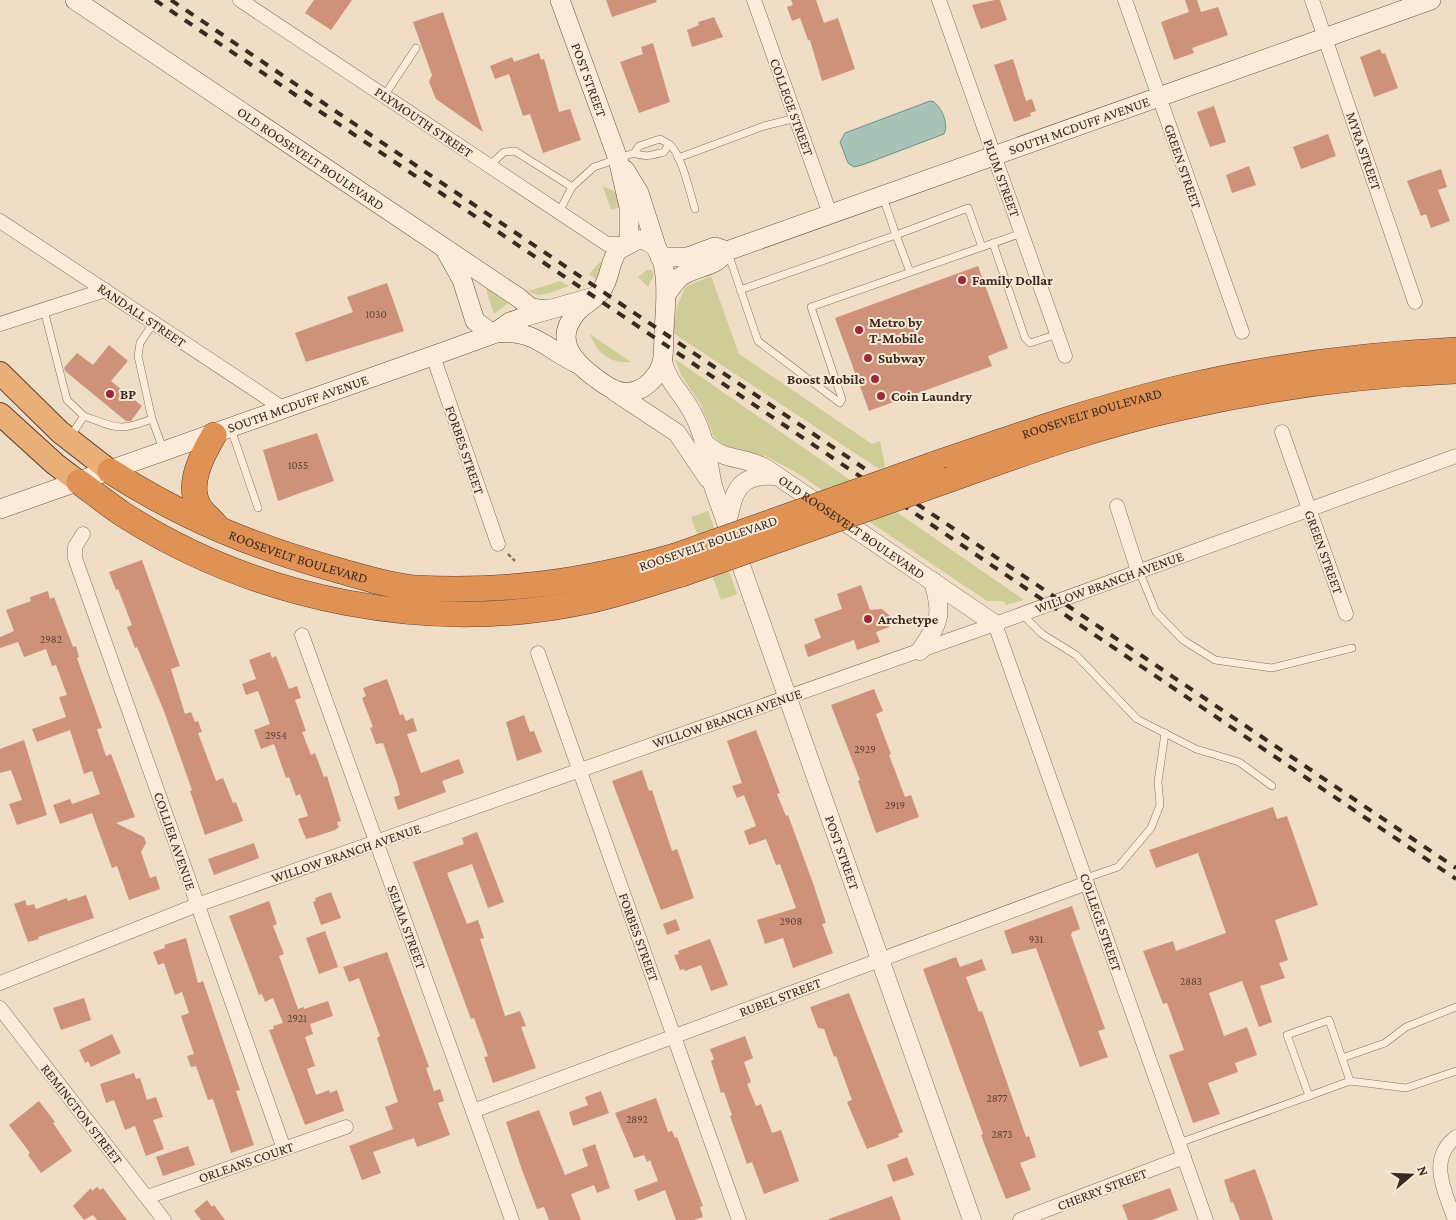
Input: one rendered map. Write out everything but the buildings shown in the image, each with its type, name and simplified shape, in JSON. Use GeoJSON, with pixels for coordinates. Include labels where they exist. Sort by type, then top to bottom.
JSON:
{"type":"FeatureCollection","features":[{"type":"Feature","properties":{"kind":"highway","name":"ROOSEVELT BOULEVARD"},"geometry":{"type":"LineString","coordinates":[[1,417],[55,464],[124,515],[188,551],[246,576],[339,601],[444,615],[534,610],[588,601],[679,565],[942,472],[1069,418],[1172,390],[1291,366],[1351,358],[1456,350]]}},
{"type":"Feature","properties":{"kind":"highway","name":"ROOSEVELT BOULEVARD"},"geometry":{"type":"LineString","coordinates":[[942,472],[1033,449],[1177,408],[1298,386],[1373,377],[1456,372]]}},
{"type":"Feature","properties":{"kind":"highway","name":"ROOSEVELT BOULEVARD"},"geometry":{"type":"LineString","coordinates":[[0,373],[69,439],[110,471],[151,498],[224,533],[281,555],[412,588],[508,587],[570,582],[625,570],[679,565]]}},
{"type":"Feature","properties":{"kind":"highway"},"geometry":{"type":"LineString","coordinates":[[222,431],[198,462],[195,491],[199,506],[224,533]]}},
{"type":"Feature","properties":{"kind":"main road","name":"OLD ROOSEVELT BOULEVARD"},"geometry":{"type":"LineString","coordinates":[[75,0],[525,304],[548,311]]}},
{"type":"Feature","properties":{"kind":"main road","name":"POST STREET"},"geometry":{"type":"LineString","coordinates":[[560,0],[626,156],[664,267],[667,293],[663,360]]}},
{"type":"Feature","properties":{"kind":"main road","name":"SOUTH MCDUFF AVENUE"},"geometry":{"type":"LineString","coordinates":[[659,255],[688,257],[715,247],[727,250],[1431,0]]}},
{"type":"Feature","properties":{"kind":"main road","name":"POST STREET"},"geometry":{"type":"LineString","coordinates":[[626,156],[629,207],[628,243]]}},
{"type":"Feature","properties":{"kind":"main road"},"geometry":{"type":"LineString","coordinates":[[659,255],[651,244],[645,240],[628,243],[616,253],[602,291],[585,303],[566,326],[566,341],[570,355],[615,392],[632,392],[645,387],[658,372],[663,360]]}},
{"type":"Feature","properties":{"kind":"main road"},"geometry":{"type":"LineString","coordinates":[[446,250],[462,280],[475,321],[493,334],[514,331],[534,337],[562,356],[583,366]]}},
{"type":"Feature","properties":{"kind":"main road","name":"SOUTH MCDUFF AVENUE"},"geometry":{"type":"LineString","coordinates":[[667,293],[678,278],[720,261],[727,250]]}},
{"type":"Feature","properties":{"kind":"main road","name":"SOUTH MCDUFF AVENUE"},"geometry":{"type":"LineString","coordinates":[[0,509],[493,334],[510,322],[594,297]]}},
{"type":"Feature","properties":{"kind":"street","name":"PLYMOUTH STREET"},"geometry":{"type":"LineString","coordinates":[[240,0],[607,244]]}},
{"type":"Feature","properties":{"kind":"street","name":"COLLEGE STREET"},"geometry":{"type":"LineString","coordinates":[[754,0],[830,214]]}},
{"type":"Feature","properties":{"kind":"street","name":"PLUM STREET"},"geometry":{"type":"LineString","coordinates":[[939,0],[1065,356]]}},
{"type":"Feature","properties":{"kind":"street","name":"GREEN STREET"},"geometry":{"type":"LineString","coordinates":[[1125,0],[1242,332]]}},
{"type":"Feature","properties":{"kind":"street","name":"MYRA STREET"},"geometry":{"type":"LineString","coordinates":[[1312,0],[1415,302]]}},
{"type":"Feature","properties":{"kind":"street","name":"RANDALL STREET"},"geometry":{"type":"LineString","coordinates":[[0,220],[284,409]]}},
{"type":"Feature","properties":{"kind":"street"},"geometry":{"type":"LineString","coordinates":[[611,265],[607,244],[628,243]]}},
{"type":"Feature","properties":{"kind":"street"},"geometry":{"type":"LineString","coordinates":[[0,324],[105,290]]}},
{"type":"Feature","properties":{"kind":"street","name":"FORBES STREET"},"geometry":{"type":"LineString","coordinates":[[433,356],[498,544]]}},
{"type":"Feature","properties":{"kind":"street","name":"POST STREET"},"geometry":{"type":"LineString","coordinates":[[663,360],[669,378],[694,415],[704,442],[713,486],[972,1220]]}},
{"type":"Feature","properties":{"kind":"street","name":"POST STREET"},"geometry":{"type":"LineString","coordinates":[[615,392],[670,427],[681,437],[713,486]]}},
{"type":"Feature","properties":{"kind":"street","name":"GREEN STREET"},"geometry":{"type":"LineString","coordinates":[[1282,432],[1346,614]]}},
{"type":"Feature","properties":{"kind":"street","name":"OLD ROOSEVELT BOULEVARD"},"geometry":{"type":"LineString","coordinates":[[704,442],[728,458],[758,464],[995,624]]}},
{"type":"Feature","properties":{"kind":"street","name":"WILLOW BRANCH AVENUE"},"geometry":{"type":"LineString","coordinates":[[0,983],[197,905],[787,696],[920,651],[1456,456]]}},
{"type":"Feature","properties":{"kind":"street"},"geometry":{"type":"LineString","coordinates":[[727,524],[735,492],[743,482],[756,476],[776,476]]}},
{"type":"Feature","properties":{"kind":"street"},"geometry":{"type":"LineString","coordinates":[[1117,506],[1138,571]]}},
{"type":"Feature","properties":{"kind":"street","name":"COLLIER AVENUE"},"geometry":{"type":"LineString","coordinates":[[83,534],[75,546],[75,558],[284,1149]]}},
{"type":"Feature","properties":{"kind":"street"},"geometry":{"type":"LineString","coordinates":[[920,651],[935,628],[939,615],[939,602],[933,581]]}},
{"type":"Feature","properties":{"kind":"street","name":"COLLEGE STREET"},"geometry":{"type":"LineString","coordinates":[[995,624],[1206,1220]]}},
{"type":"Feature","properties":{"kind":"street","name":"SELMA STREET"},"geometry":{"type":"LineString","coordinates":[[302,634],[512,1220]]}},
{"type":"Feature","properties":{"kind":"street","name":"FORBES STREET"},"geometry":{"type":"LineString","coordinates":[[538,653],[739,1220]]}},
{"type":"Feature","properties":{"kind":"street","name":"RUBEL STREET"},"geometry":{"type":"LineString","coordinates":[[473,1111],[675,1038],[1086,880]]}},
{"type":"Feature","properties":{"kind":"street","name":"REMINGTON STREET"},"geometry":{"type":"LineString","coordinates":[[0,1008],[164,1220]]}},
{"type":"Feature","properties":{"kind":"street","name":"ORLEANS COURT"},"geometry":{"type":"LineString","coordinates":[[147,1197],[346,1127]]}},
{"type":"Feature","properties":{"kind":"street"},"geometry":{"type":"LineString","coordinates":[[1455,1220],[1440,1180],[1439,1167],[1442,1153],[1449,1142],[1456,1137]]}},
{"type":"Feature","properties":{"kind":"street","name":"CHERRY STREET"},"geometry":{"type":"LineString","coordinates":[[1020,1220],[1184,1158]]}},
{"type":"Feature","properties":{"kind":"lane"},"geometry":{"type":"LineString","coordinates":[[384,96],[416,48]]}},
{"type":"Feature","properties":{"kind":"lane"},"geometry":{"type":"LineString","coordinates":[[678,158],[764,126],[796,118]]}},
{"type":"Feature","properties":{"kind":"lane"},"geometry":{"type":"LineString","coordinates":[[558,212],[572,187],[594,167],[626,156],[639,146],[660,139],[673,147],[695,209]]}},
{"type":"Feature","properties":{"kind":"lane"},"geometry":{"type":"LineString","coordinates":[[626,156],[650,156],[664,152],[669,144]]}},
{"type":"Feature","properties":{"kind":"lane"},"geometry":{"type":"LineString","coordinates":[[489,166],[504,152],[515,151],[572,187]]}},
{"type":"Feature","properties":{"kind":"lane"},"geometry":{"type":"LineString","coordinates":[[881,194],[910,272]]}},
{"type":"Feature","properties":{"kind":"lane"},"geometry":{"type":"LineString","coordinates":[[740,290],[968,208],[982,247]]}},
{"type":"Feature","properties":{"kind":"lane"},"geometry":{"type":"LineString","coordinates":[[727,250],[758,341],[840,403],[842,399],[811,307],[1022,232]]}},
{"type":"Feature","properties":{"kind":"lane"},"geometry":{"type":"LineString","coordinates":[[993,243],[1026,338],[1030,343],[1035,343],[1058,334]]}},
{"type":"Feature","properties":{"kind":"lane"},"geometry":{"type":"LineString","coordinates":[[44,310],[67,400],[84,416],[118,428],[128,428],[152,419]]}},
{"type":"Feature","properties":{"kind":"lane"},"geometry":{"type":"LineString","coordinates":[[154,322],[140,343],[138,356],[152,419],[164,452]]}},
{"type":"Feature","properties":{"kind":"lane"},"geometry":{"type":"LineString","coordinates":[[69,439],[84,416]]}},
{"type":"Feature","properties":{"kind":"lane"},"geometry":{"type":"LineString","coordinates":[[222,431],[258,508]]}},
{"type":"Feature","properties":{"kind":"lane"},"geometry":{"type":"LineString","coordinates":[[1138,571],[1156,612],[1183,640],[1215,660],[1272,668],[1352,648]]}},
{"type":"Feature","properties":{"kind":"lane"},"geometry":{"type":"LineString","coordinates":[[1022,614],[1042,634],[1076,655],[1137,718],[1196,749],[1239,762],[1272,786]]}},
{"type":"Feature","properties":{"kind":"lane"},"geometry":{"type":"LineString","coordinates":[[1086,880],[1118,867],[1151,828],[1160,805],[1158,782],[1165,733]]}},
{"type":"Feature","properties":{"kind":"lane"},"geometry":{"type":"LineString","coordinates":[[1342,1058],[1384,1043],[1406,1027],[1456,1007]]}},
{"type":"Feature","properties":{"kind":"lane"},"geometry":{"type":"LineString","coordinates":[[1309,1096],[1287,1035],[1329,1020],[1350,1081]]}},
{"type":"Feature","properties":{"kind":"lane"},"geometry":{"type":"LineString","coordinates":[[1179,1143],[1350,1081],[1406,1088],[1456,1071]]}},
{"type":"Feature","properties":{"kind":"shaded area"},"geometry":{"type":"Polygon","coordinates":[[[930,101],[934,102],[942,112],[946,126],[944,134],[862,165],[854,167],[848,163],[840,142],[845,133],[930,101]]]}},
{"type":"Feature","properties":{"kind":"shaded area"},"geometry":{"type":"Polygon","coordinates":[[[603,186],[615,192],[623,206],[611,210],[603,186]]]}},
{"type":"Feature","properties":{"kind":"shaded area"},"geometry":{"type":"Polygon","coordinates":[[[600,262],[603,263],[600,267],[604,270],[596,279],[589,274],[600,262]]]}},
{"type":"Feature","properties":{"kind":"shaded area"},"geometry":{"type":"Polygon","coordinates":[[[647,270],[652,270],[654,275],[648,287],[638,277],[647,270]]]}},
{"type":"Feature","properties":{"kind":"shaded area"},"geometry":{"type":"Polygon","coordinates":[[[711,276],[739,354],[872,444],[880,441],[885,467],[879,469],[673,333],[677,307],[685,287],[711,276]]]}},
{"type":"Feature","properties":{"kind":"shaded area"},"geometry":{"type":"Polygon","coordinates":[[[560,281],[569,286],[542,295],[531,293],[516,284],[529,291],[560,281]]]}},
{"type":"Feature","properties":{"kind":"shaded area"},"geometry":{"type":"Polygon","coordinates":[[[486,289],[489,289],[512,300],[494,314],[486,289]]]}},
{"type":"Feature","properties":{"kind":"shaded area"},"geometry":{"type":"Polygon","coordinates":[[[590,334],[631,362],[617,361],[605,356],[596,347],[590,334]]]}},
{"type":"Feature","properties":{"kind":"shaded area"},"geometry":{"type":"Polygon","coordinates":[[[675,359],[1024,600],[1006,605],[1004,601],[987,601],[794,471],[765,456],[746,454],[720,443],[713,435],[701,405],[681,375],[675,359]]]}},
{"type":"Feature","properties":{"kind":"shaded area"},"geometry":{"type":"Polygon","coordinates":[[[708,511],[737,594],[721,600],[691,517],[708,511]]]}},
{"type":"Feature","properties":{"kind":"railway"},"geometry":{"type":"LineString","coordinates":[[155,0],[1456,879]]}},
{"type":"Feature","properties":{"kind":"railway"},"geometry":{"type":"LineString","coordinates":[[171,0],[1456,868]]}},
{"type":"Feature","properties":{"kind":"place","name":"Family Dollar"},"geometry":{"type":"Point","coordinates":[962,280]}},
{"type":"Feature","properties":{"kind":"place","name":"Metro by T-Mobile"},"geometry":{"type":"Point","coordinates":[859,330]}},
{"type":"Feature","properties":{"kind":"place","name":"Subway"},"geometry":{"type":"Point","coordinates":[868,358]}},
{"type":"Feature","properties":{"kind":"place","name":"Boost Mobile"},"geometry":{"type":"Point","coordinates":[875,379]}},
{"type":"Feature","properties":{"kind":"place","name":"BP"},"geometry":{"type":"Point","coordinates":[110,394]}},
{"type":"Feature","properties":{"kind":"place","name":"Coin Laundry"},"geometry":{"type":"Point","coordinates":[881,396]}},
{"type":"Feature","properties":{"kind":"place","name":"Archetype"},"geometry":{"type":"Point","coordinates":[868,619]}}]}
